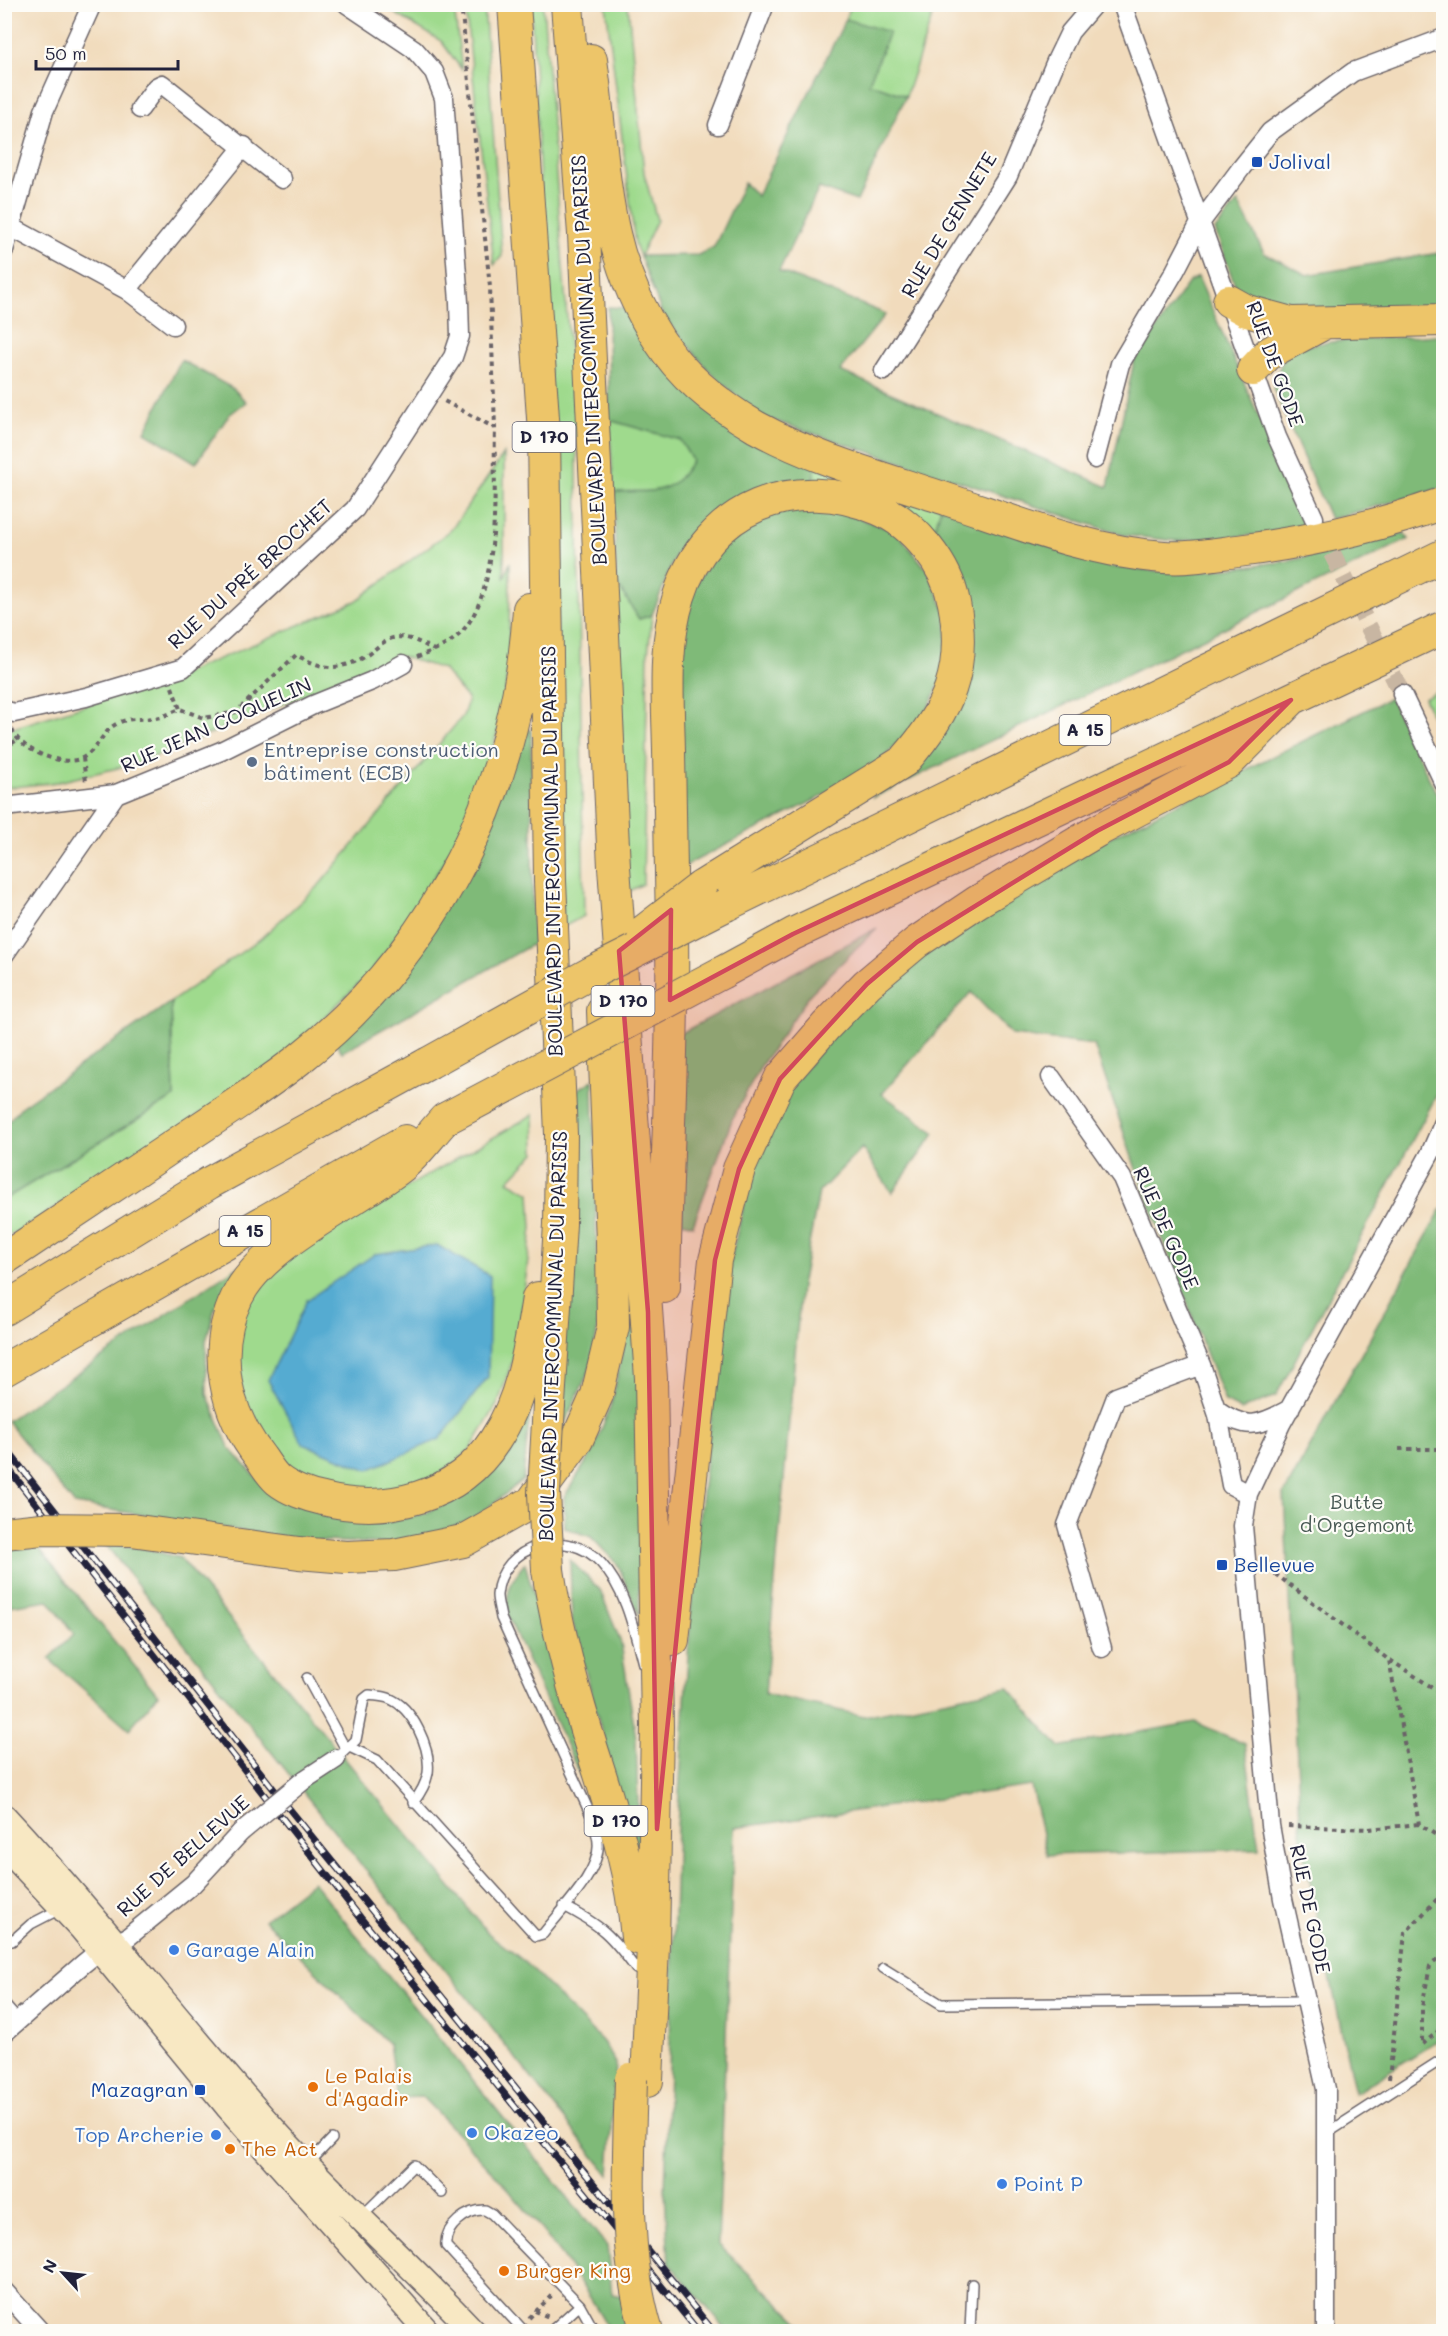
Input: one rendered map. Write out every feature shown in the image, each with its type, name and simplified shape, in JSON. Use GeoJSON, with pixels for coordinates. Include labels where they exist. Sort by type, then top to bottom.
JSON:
{"type":"FeatureCollection","features":[{"type":"Feature","properties":{"kind":"highway","name":"BOULEVARD INTERCOMMUNAL DU PARISIS"},"geometry":{"type":"LineString","coordinates":[[514,4],[544,432],[550,881],[561,1134],[560,1224],[544,1493],[548,1570],[563,1648],[619,1830],[630,1877],[620,1922],[636,1969],[644,2216],[652,2285],[664,2331]]}},
{"type":"Feature","properties":{"kind":"highway","name":"BOULEVARD INTERCOMMUNAL DU PARISIS"},"geometry":{"type":"LineString","coordinates":[[567,4],[584,234],[614,867],[651,1378],[657,1829],[630,2227],[639,2299],[647,2331]]}},
{"type":"Feature","properties":{"kind":"highway"},"geometry":{"type":"LineString","coordinates":[[584,4],[596,94],[605,196],[616,246],[634,297],[660,342],[693,380],[723,405],[756,426],[799,448],[1048,533],[1108,549],[1165,558],[1306,542],[1413,514],[1443,503]]}},
{"type":"Feature","properties":{"kind":"highway"},"geometry":{"type":"LineString","coordinates":[[4,1259],[298,1059],[350,1013],[398,960],[444,894],[485,814],[506,750],[516,705],[528,622],[531,569],[527,173]]}},
{"type":"Feature","properties":{"kind":"highway"},"geometry":{"type":"LineString","coordinates":[[1228,301],[1277,321],[1322,324],[1443,320]]}},
{"type":"Feature","properties":{"kind":"highway"},"geometry":{"type":"LineString","coordinates":[[1252,370],[1269,353],[1322,324]]}},
{"type":"Feature","properties":{"kind":"highway"},"geometry":{"type":"LineString","coordinates":[[4,1533],[42,1529],[131,1530],[346,1557],[394,1556],[463,1541],[532,1502],[577,1440],[597,1395],[612,1327],[612,1263],[597,818],[592,412]]}},
{"type":"Feature","properties":{"kind":"highway"},"geometry":{"type":"LineString","coordinates":[[591,973],[701,887],[904,761],[926,736],[946,703],[958,669],[959,631],[952,593],[935,560],[912,530],[885,512],[855,499],[827,494],[781,497],[745,509],[717,534],[693,563],[678,596],[667,656],[672,942],[655,1591]]}},
{"type":"Feature","properties":{"kind":"highway","name":"A 15"},"geometry":{"type":"LineString","coordinates":[[8,1306],[209,1184],[591,973],[1443,555]]}},
{"type":"Feature","properties":{"kind":"highway","name":"A 15"},"geometry":{"type":"LineString","coordinates":[[4,1370],[445,1119],[793,934],[1443,627]]}},
{"type":"Feature","properties":{"kind":"highway"},"geometry":{"type":"LineString","coordinates":[[657,1829],[681,1558],[715,1260],[739,1169],[780,1079],[826,1026],[867,984],[917,942],[977,902],[1097,831],[1229,762],[1291,700]]}},
{"type":"Feature","properties":{"kind":"highway"},"geometry":{"type":"LineString","coordinates":[[445,1119],[403,1165],[262,1263],[237,1297],[222,1343],[226,1391],[247,1441],[277,1479],[310,1496],[339,1503],[379,1506],[420,1498],[449,1484],[477,1464],[495,1441],[511,1411],[528,1356],[539,1290],[546,1214],[550,881]]}},
{"type":"Feature","properties":{"kind":"main road"},"geometry":{"type":"LineString","coordinates":[[4,1816],[48,1862],[107,1948],[227,2106],[428,2331]]}},
{"type":"Feature","properties":{"kind":"main road"},"geometry":{"type":"LineString","coordinates":[[4,1846],[62,1908],[107,1948],[280,2136],[474,2331]]}},
{"type":"Feature","properties":{"kind":"street"},"geometry":{"type":"LineString","coordinates":[[4,250],[44,111],[92,4]]}},
{"type":"Feature","properties":{"kind":"street","name":"RUE DU PRÉ BROCHET"},"geometry":{"type":"LineString","coordinates":[[9,711],[86,697],[183,668],[354,509],[453,357],[460,336],[444,98],[434,72],[414,49],[347,4]]}},
{"type":"Feature","properties":{"kind":"street"},"geometry":{"type":"LineString","coordinates":[[718,125],[765,4]]}},
{"type":"Feature","properties":{"kind":"street","name":"RUE DE GENNETE"},"geometry":{"type":"LineString","coordinates":[[884,371],[1008,176],[1070,32],[1094,4]]}},
{"type":"Feature","properties":{"kind":"street","name":"RUE DE GODE"},"geometry":{"type":"LineString","coordinates":[[1122,4],[1277,437],[1314,518]]}},
{"type":"Feature","properties":{"kind":"street"},"geometry":{"type":"LineString","coordinates":[[1095,459],[1120,364],[1218,196],[1270,132],[1353,72],[1443,38]]}},
{"type":"Feature","properties":{"kind":"street"},"geometry":{"type":"LineString","coordinates":[[140,109],[156,87],[162,84],[244,146],[282,179]]}},
{"type":"Feature","properties":{"kind":"street"},"geometry":{"type":"LineString","coordinates":[[127,290],[244,146]]}},
{"type":"Feature","properties":{"kind":"street"},"geometry":{"type":"LineString","coordinates":[[11,227],[127,290],[173,325]]}},
{"type":"Feature","properties":{"kind":"street","name":"RUE JEAN COQUELIN"},"geometry":{"type":"LineString","coordinates":[[4,807],[116,794],[221,751],[313,705],[372,681],[403,664]]}},
{"type":"Feature","properties":{"kind":"street"},"geometry":{"type":"LineString","coordinates":[[1402,694],[1443,783]]}},
{"type":"Feature","properties":{"kind":"street"},"geometry":{"type":"LineString","coordinates":[[4,956],[116,794]]}},
{"type":"Feature","properties":{"kind":"street","name":"RUE DE GODE"},"geometry":{"type":"LineString","coordinates":[[1051,1077],[1122,1178],[1201,1365],[1216,1409],[1232,1485],[1248,1494]]}},
{"type":"Feature","properties":{"kind":"street","name":"RUE DE GODE"},"geometry":{"type":"LineString","coordinates":[[1326,2331],[1326,2089],[1283,1899],[1270,1825],[1243,1526],[1248,1494],[1290,1408],[1430,1154],[1443,1122]]}},
{"type":"Feature","properties":{"kind":"street"},"geometry":{"type":"LineString","coordinates":[[1102,1648],[1067,1525],[1116,1397],[1201,1365]]}},
{"type":"Feature","properties":{"kind":"street"},"geometry":{"type":"LineString","coordinates":[[1216,1409],[1231,1419],[1253,1425],[1264,1423],[1290,1408]]}},
{"type":"Feature","properties":{"kind":"street","name":"RUE DE BELLEVUE"},"geometry":{"type":"LineString","coordinates":[[4,2033],[107,1948],[128,1937],[193,1884],[240,1832],[304,1780],[343,1754]]}},
{"type":"Feature","properties":{"kind":"street"},"geometry":{"type":"LineString","coordinates":[[4,2291],[41,2331]]}},
{"type":"Feature","properties":{"kind":"lane"},"geometry":{"type":"LineString","coordinates":[[343,1754],[377,1760],[413,1803],[536,1936],[543,1934],[593,1868],[599,1845],[593,1820],[501,1618],[497,1596],[499,1587],[504,1570],[519,1553],[535,1545],[564,1544],[584,1549],[601,1562],[616,1583],[624,1602],[636,1638],[657,1726]]}},
{"type":"Feature","properties":{"kind":"lane"},"geometry":{"type":"LineString","coordinates":[[307,1678],[343,1744],[343,1754]]}},
{"type":"Feature","properties":{"kind":"lane"},"geometry":{"type":"LineString","coordinates":[[343,1754],[358,1736],[364,1699],[369,1695],[386,1697],[399,1703],[413,1721],[424,1745],[428,1773],[421,1793],[413,1803]]}},
{"type":"Feature","properties":{"kind":"lane"},"geometry":{"type":"LineString","coordinates":[[564,1906],[620,1922]]}},
{"type":"Feature","properties":{"kind":"lane"},"geometry":{"type":"LineString","coordinates":[[4,1933],[8,1944],[31,1924],[62,1908]]}},
{"type":"Feature","properties":{"kind":"lane"},"geometry":{"type":"LineString","coordinates":[[883,1968],[941,2004],[1306,2001]]}},
{"type":"Feature","properties":{"kind":"lane"},"geometry":{"type":"LineString","coordinates":[[4,2004],[18,2020]]}},
{"type":"Feature","properties":{"kind":"lane"},"geometry":{"type":"LineString","coordinates":[[1326,2134],[1443,2058]]}},
{"type":"Feature","properties":{"kind":"lane"},"geometry":{"type":"LineString","coordinates":[[308,2164],[332,2139]]}},
{"type":"Feature","properties":{"kind":"lane"},"geometry":{"type":"LineString","coordinates":[[361,2217],[414,2165],[442,2193]]}},
{"type":"Feature","properties":{"kind":"lane"},"geometry":{"type":"LineString","coordinates":[[524,2327],[446,2246],[448,2232],[469,2212],[485,2210],[492,2214],[580,2305],[595,2331]]}},
{"type":"Feature","properties":{"kind":"lane"},"geometry":{"type":"LineString","coordinates":[[970,2331],[972,2284]]}},
{"type":"Feature","properties":{"kind":"lane"},"geometry":{"type":"LineString","coordinates":[[553,2327],[580,2305]]}},
{"type":"Feature","properties":{"kind":"path"},"geometry":{"type":"LineString","coordinates":[[403,664],[454,638],[470,620],[481,598],[491,567],[495,428],[490,287],[460,4]]}},
{"type":"Feature","properties":{"kind":"path"},"geometry":{"type":"LineString","coordinates":[[431,392],[495,428]]}},
{"type":"Feature","properties":{"kind":"path"},"geometry":{"type":"LineString","coordinates":[[9,711],[12,730],[17,740],[45,756],[70,761],[83,758],[110,728],[136,717],[155,718],[180,709],[204,718],[236,712],[296,655],[318,665],[342,666],[395,636],[407,636],[434,650]]}},
{"type":"Feature","properties":{"kind":"path"},"geometry":{"type":"LineString","coordinates":[[4,748],[17,740]]}},
{"type":"Feature","properties":{"kind":"path"},"geometry":{"type":"LineString","coordinates":[[1399,1449],[1443,1449]]}},
{"type":"Feature","properties":{"kind":"path"},"geometry":{"type":"LineString","coordinates":[[1243,1526],[1274,1574],[1389,1660],[1443,1695]]}},
{"type":"Feature","properties":{"kind":"path"},"geometry":{"type":"LineString","coordinates":[[1389,1660],[1419,1824]]}},
{"type":"Feature","properties":{"kind":"path"},"geometry":{"type":"LineString","coordinates":[[1270,1825],[1369,1829],[1419,1824],[1443,1840]]}},
{"type":"Feature","properties":{"kind":"path"},"geometry":{"type":"LineString","coordinates":[[1388,2092],[1405,1933],[1443,1892]]}},
{"type":"Feature","properties":{"kind":"path"},"geometry":{"type":"LineString","coordinates":[[1443,1954],[1430,1966],[1422,2007],[1422,2045],[1443,2026]]}},
{"type":"Feature","properties":{"kind":"path"},"geometry":{"type":"LineString","coordinates":[[524,2327],[535,2311],[553,2294]]}},
{"type":"Feature","properties":{"kind":"path"},"geometry":{"type":"LineString","coordinates":[[535,2311],[553,2327]]}},
{"type":"Feature","properties":{"kind":"highlighted area"},"geometry":{"type":"Polygon","coordinates":[[[1291,700],[1229,762],[1097,831],[917,942],[867,984],[780,1079],[739,1169],[715,1260],[657,1829],[648,1312],[619,951],[671,910],[670,1000],[793,934],[1291,700]]]}},
{"type":"Feature","properties":{"kind":"green space"},"geometry":{"type":"Polygon","coordinates":[[[381,5],[449,5],[454,8],[462,70],[441,41],[381,5]]]}},
{"type":"Feature","properties":{"kind":"green space"},"geometry":{"type":"Polygon","coordinates":[[[465,5],[484,5],[502,256],[494,265],[465,5]]]}},
{"type":"Feature","properties":{"kind":"green space"},"geometry":{"type":"Polygon","coordinates":[[[531,5],[543,5],[574,410],[576,408],[584,916],[563,927],[554,459],[531,5]]]}},
{"type":"Feature","properties":{"kind":"green space"},"geometry":{"type":"Polygon","coordinates":[[[606,5],[628,5],[644,173],[657,220],[640,256],[635,244],[606,5]]]}},
{"type":"Feature","properties":{"kind":"green space"},"geometry":{"type":"Polygon","coordinates":[[[851,5],[936,5],[906,96],[868,83],[846,19],[851,5]]]}},
{"type":"Feature","properties":{"kind":"green space"},"geometry":{"type":"Polygon","coordinates":[[[846,19],[889,32],[869,83],[906,96],[857,201],[819,188],[779,271],[886,314],[840,371],[1108,487],[1134,361],[1189,282],[1198,277],[1307,527],[1256,535],[1177,541],[1123,535],[760,416],[711,373],[663,316],[640,256],[698,255],[714,247],[744,183],[757,196],[846,19]]]}},
{"type":"Feature","properties":{"kind":"green space"},"geometry":{"type":"Polygon","coordinates":[[[1238,202],[1264,253],[1307,275],[1439,253],[1443,242],[1443,308],[1285,314],[1239,296],[1215,230],[1238,202]]]}},
{"type":"Feature","properties":{"kind":"green space"},"geometry":{"type":"Polygon","coordinates":[[[608,307],[628,308],[815,467],[813,481],[769,484],[730,500],[706,520],[676,554],[652,615],[639,619],[616,582],[614,492],[660,490],[676,481],[692,460],[680,440],[609,420],[608,307]]]}},
{"type":"Feature","properties":{"kind":"green space"},"geometry":{"type":"Polygon","coordinates":[[[1443,335],[1443,488],[1330,519],[1273,388],[1284,359],[1291,351],[1317,344],[1443,335]]]}},
{"type":"Feature","properties":{"kind":"green space"},"geometry":{"type":"Polygon","coordinates":[[[181,360],[234,389],[246,402],[229,415],[196,463],[145,432],[181,360]]]}},
{"type":"Feature","properties":{"kind":"green space"},"geometry":{"type":"Polygon","coordinates":[[[609,420],[680,440],[692,460],[676,481],[660,490],[614,492],[609,420]]]}},
{"type":"Feature","properties":{"kind":"green space"},"geometry":{"type":"Polygon","coordinates":[[[504,454],[504,579],[510,562],[509,653],[503,713],[480,789],[441,875],[370,973],[271,1068],[22,1229],[5,1237],[5,1199],[174,1097],[171,1002],[260,939],[320,884],[463,716],[468,700],[443,669],[400,656],[139,763],[58,782],[5,788],[4,729],[183,674],[356,601],[451,530],[504,454]]]}},
{"type":"Feature","properties":{"kind":"green space"},"geometry":{"type":"Polygon","coordinates":[[[815,467],[941,507],[933,535],[813,481],[815,467]]]}},
{"type":"Feature","properties":{"kind":"green space"},"geometry":{"type":"Polygon","coordinates":[[[812,503],[896,531],[928,571],[947,614],[946,670],[925,715],[870,772],[677,870],[683,631],[694,587],[718,550],[767,514],[812,503]]]}},
{"type":"Feature","properties":{"kind":"green space"},"geometry":{"type":"Polygon","coordinates":[[[941,507],[1111,567],[1185,573],[1290,561],[1403,533],[1409,539],[872,798],[970,674],[972,616],[958,572],[933,535],[941,507]]]}},
{"type":"Feature","properties":{"kind":"green space"},"geometry":{"type":"Polygon","coordinates":[[[616,578],[639,619],[652,615],[648,654],[643,884],[626,893],[616,578]]]}},
{"type":"Feature","properties":{"kind":"green space"},"geometry":{"type":"Polygon","coordinates":[[[1443,688],[1443,740],[1424,698],[1443,688]]]}},
{"type":"Feature","properties":{"kind":"green space"},"geometry":{"type":"Polygon","coordinates":[[[1390,698],[1443,807],[1443,1083],[1276,1396],[1241,1410],[1225,1402],[1135,1166],[1094,1045],[1012,1035],[971,992],[882,1094],[935,1133],[892,1193],[862,1148],[819,1192],[801,1286],[765,1694],[864,1716],[1008,1687],[1059,1747],[1195,1722],[1245,1744],[1259,1849],[1047,1855],[1031,1786],[734,1828],[718,2244],[808,2331],[727,2331],[669,2263],[665,2192],[677,1827],[694,1561],[729,1266],[752,1172],[792,1085],[834,1033],[925,950],[1104,840],[1390,698]]]}},
{"type":"Feature","properties":{"kind":"green space"},"geometry":{"type":"Polygon","coordinates":[[[523,730],[531,730],[533,944],[342,1052],[335,1042],[523,730]]]}},
{"type":"Feature","properties":{"kind":"green space"},"geometry":{"type":"Polygon","coordinates":[[[877,928],[810,994],[763,1063],[733,1117],[693,1225],[682,1222],[674,1037],[877,928]]]}},
{"type":"Feature","properties":{"kind":"green space"},"geometry":{"type":"Polygon","coordinates":[[[171,1002],[174,1097],[5,1199],[5,1125],[22,1106],[171,1002]]]}},
{"type":"Feature","properties":{"kind":"green space"},"geometry":{"type":"Polygon","coordinates":[[[593,1080],[598,1327],[590,1369],[559,1435],[569,1095],[593,1080]]]}},
{"type":"Feature","properties":{"kind":"green space"},"geometry":{"type":"Polygon","coordinates":[[[534,1114],[535,1153],[508,1181],[530,1193],[532,1228],[517,1347],[498,1403],[470,1450],[435,1478],[390,1492],[341,1497],[298,1476],[265,1447],[239,1399],[234,1359],[241,1316],[256,1290],[290,1254],[534,1114]]]}},
{"type":"Feature","properties":{"kind":"green space","name":"Butte d'Orgemont"},"geometry":{"type":"Polygon","coordinates":[[[1443,1206],[1443,2037],[1355,2093],[1301,1841],[1284,1494],[1443,1206]]]}},
{"type":"Feature","properties":{"kind":"green space"},"geometry":{"type":"Polygon","coordinates":[[[238,1266],[215,1307],[206,1341],[207,1394],[229,1447],[267,1489],[339,1518],[383,1523],[426,1513],[462,1494],[532,1390],[523,1480],[476,1517],[435,1535],[393,1544],[300,1540],[74,1504],[7,1421],[238,1266]]]}},
{"type":"Feature","properties":{"kind":"green space"},"geometry":{"type":"Polygon","coordinates":[[[637,1311],[643,1395],[639,1615],[618,1565],[591,1537],[565,1528],[564,1497],[593,1451],[612,1402],[629,1317],[637,1311]]]}},
{"type":"Feature","properties":{"kind":"green space"},"geometry":{"type":"Polygon","coordinates":[[[106,1545],[139,1547],[180,1558],[489,1934],[525,1962],[603,2042],[616,2063],[609,2175],[106,1545]]]}},
{"type":"Feature","properties":{"kind":"green space"},"geometry":{"type":"Polygon","coordinates":[[[38,1547],[158,1695],[129,1729],[49,1659],[74,1634],[48,1600],[10,1606],[5,1602],[5,1550],[38,1547]]]}},
{"type":"Feature","properties":{"kind":"green space"},"geometry":{"type":"Polygon","coordinates":[[[570,1560],[600,1590],[621,1643],[636,1738],[640,1876],[572,1620],[570,1560]]]}},
{"type":"Feature","properties":{"kind":"green space"},"geometry":{"type":"Polygon","coordinates":[[[525,1563],[588,1793],[508,1617],[507,1601],[510,1588],[525,1563]]]}},
{"type":"Feature","properties":{"kind":"green space"},"geometry":{"type":"Polygon","coordinates":[[[313,1882],[607,2246],[612,2294],[630,2297],[641,2331],[610,2331],[570,2268],[499,2179],[422,2097],[397,2098],[389,2044],[264,1920],[313,1882]]]}},
{"type":"Feature","properties":{"kind":"water"},"geometry":{"type":"Polygon","coordinates":[[[437,1245],[490,1276],[488,1377],[440,1439],[368,1470],[303,1444],[268,1380],[307,1300],[375,1254],[437,1245]]]}},
{"type":"Feature","properties":{"kind":"tunnel"},"geometry":{"type":"LineString","coordinates":[[1320,529],[1402,694]]}},
{"type":"Feature","properties":{"kind":"railway"},"geometry":{"type":"LineString","coordinates":[[4,1446],[287,1806],[714,2332]]}},
{"type":"Feature","properties":{"kind":"railway"},"geometry":{"type":"LineString","coordinates":[[4,1463],[363,1921],[699,2332]]}},
{"type":"Feature","properties":{"kind":"place","name":"Jolival"},"geometry":{"type":"Point","coordinates":[1257,162]}},
{"type":"Feature","properties":{"kind":"place","name":"Entreprise construction bâtiment (ECB)"},"geometry":{"type":"Point","coordinates":[252,762]}},
{"type":"Feature","properties":{"kind":"place","name":"Bellevue"},"geometry":{"type":"Point","coordinates":[1222,1565]}},
{"type":"Feature","properties":{"kind":"place","name":"Garage Alain"},"geometry":{"type":"Point","coordinates":[174,1950]}},
{"type":"Feature","properties":{"kind":"place","name":"Le Palais d'Agadir"},"geometry":{"type":"Point","coordinates":[313,2087]}},
{"type":"Feature","properties":{"kind":"place","name":"Mazagran"},"geometry":{"type":"Point","coordinates":[200,2090]}},
{"type":"Feature","properties":{"kind":"place","name":"Okazeo"},"geometry":{"type":"Point","coordinates":[472,2133]}},
{"type":"Feature","properties":{"kind":"place","name":"Top Archerie"},"geometry":{"type":"Point","coordinates":[216,2135]}},
{"type":"Feature","properties":{"kind":"place","name":"The Act"},"geometry":{"type":"Point","coordinates":[230,2149]}},
{"type":"Feature","properties":{"kind":"place","name":"Point P"},"geometry":{"type":"Point","coordinates":[1002,2184]}},
{"type":"Feature","properties":{"kind":"place","name":"Burger King"},"geometry":{"type":"Point","coordinates":[504,2271]}}]}
